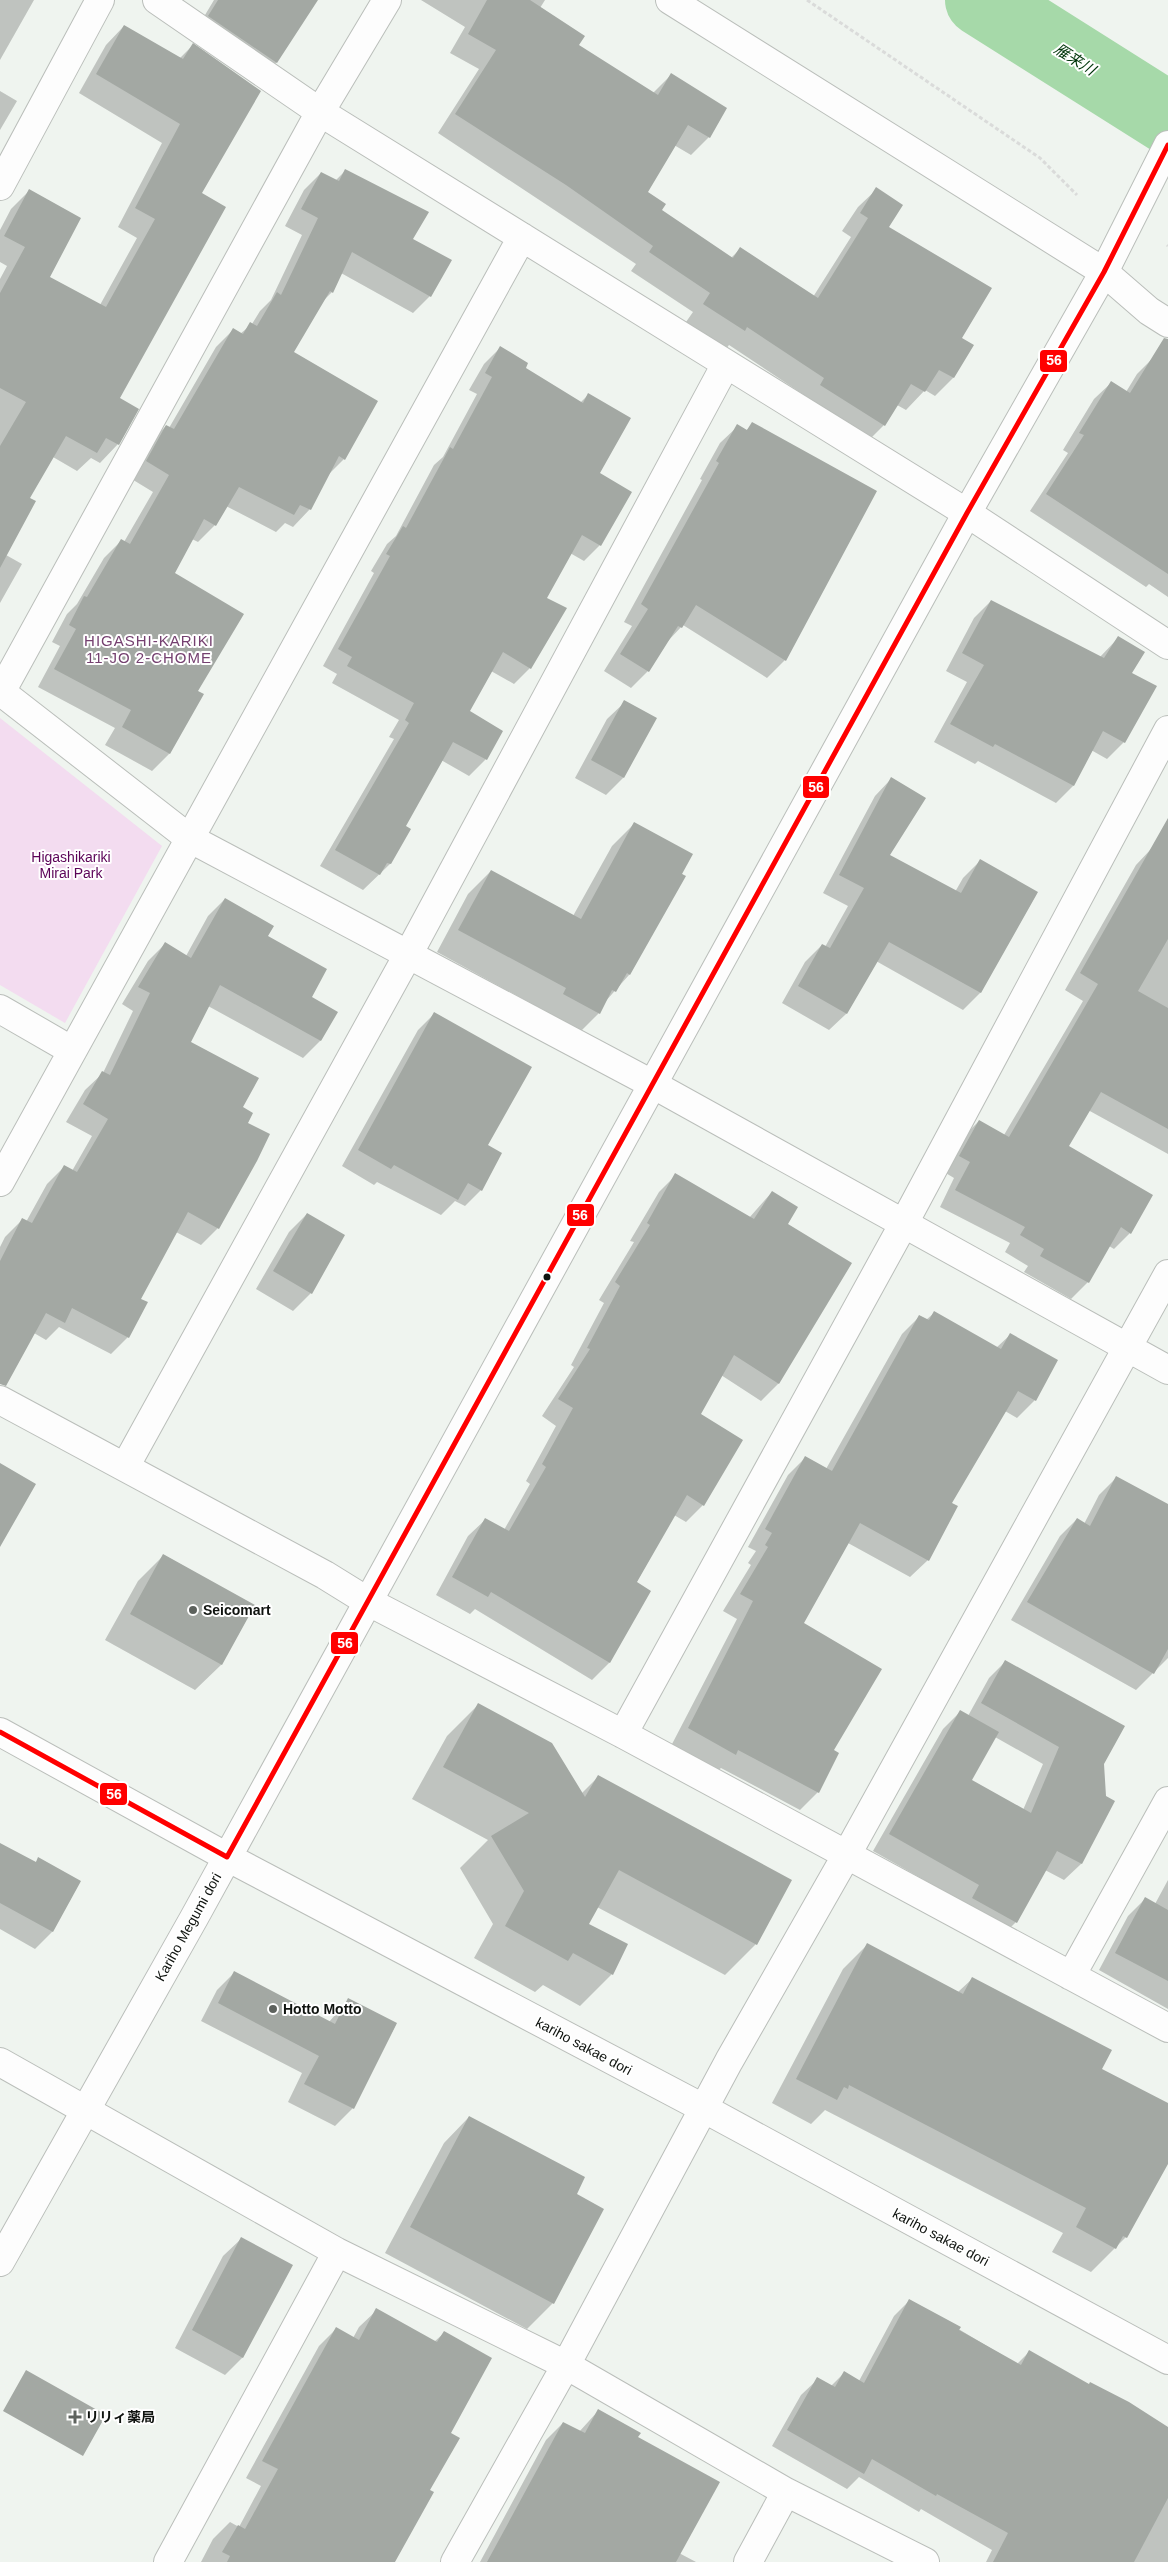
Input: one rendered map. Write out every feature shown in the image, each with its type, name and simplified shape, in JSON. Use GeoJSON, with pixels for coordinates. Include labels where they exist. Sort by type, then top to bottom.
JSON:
{"type":"FeatureCollection","features":[{"type":"Feature","properties":{"kind":"street"},"geometry":{"type":"LineString","coordinates":[[0,186],[100,0]]}},
{"type":"Feature","properties":{"kind":"street"},"geometry":{"type":"LineString","coordinates":[[157,0],[320,112],[967,514],[1168,645]]}},
{"type":"Feature","properties":{"kind":"street"},"geometry":{"type":"LineString","coordinates":[[387,0],[320,112],[1,691],[189,838],[409,953],[654,1085],[903,1225],[1168,1370]]}},
{"type":"Feature","properties":{"kind":"street"},"geometry":{"type":"LineString","coordinates":[[670,0],[1104,272],[1149,311],[1168,323]]}},
{"type":"Feature","properties":{"kind":"street","name":"Kariho Megumi dori"},"geometry":{"type":"LineString","coordinates":[[0,2262],[227,1857],[967,514],[1104,272],[1168,145]]}},
{"type":"Feature","properties":{"kind":"street"},"geometry":{"type":"LineString","coordinates":[[0,1182],[71,1050],[522,237]]}},
{"type":"Feature","properties":{"kind":"street"},"geometry":{"type":"LineString","coordinates":[[125,1468],[409,953],[726,364]]}},
{"type":"Feature","properties":{"kind":"street"},"geometry":{"type":"LineString","coordinates":[[623,1734],[903,1225],[1168,730]]}},
{"type":"Feature","properties":{"kind":"street"},"geometry":{"type":"LineString","coordinates":[[0,1009],[71,1050]]}},
{"type":"Feature","properties":{"kind":"street"},"geometry":{"type":"LineString","coordinates":[[455,2562],[566,2365],[703,2108],[846,1856],[1168,1274]]}},
{"type":"Feature","properties":{"kind":"street"},"geometry":{"type":"LineString","coordinates":[[0,1400],[325,1575],[367,1601],[623,1734],[1168,2028]]}},
{"type":"Feature","properties":{"kind":"street","name":"kariho sakae dori"},"geometry":{"type":"LineString","coordinates":[[0,1732],[227,1857],[703,2108],[1168,2360]]}},
{"type":"Feature","properties":{"kind":"street"},"geometry":{"type":"LineString","coordinates":[[1071,1976],[1168,1801]]}},
{"type":"Feature","properties":{"kind":"street"},"geometry":{"type":"LineString","coordinates":[[0,2062],[337,2252],[566,2365],[786,2492],[925,2562]]}},
{"type":"Feature","properties":{"kind":"street"},"geometry":{"type":"LineString","coordinates":[[168,2562],[337,2252]]}},
{"type":"Feature","properties":{"kind":"street"},"geometry":{"type":"LineString","coordinates":[[748,2562],[786,2492]]}},
{"type":"Feature","properties":{"kind":"path"},"geometry":{"type":"LineString","coordinates":[[807,0],[1040,158],[1077,195]]}},
{"type":"Feature","properties":{"kind":"green space","name":"Higashikariki Mirai Park"},"geometry":{"type":"Polygon","coordinates":[[[0,718],[162,846],[65,1023],[0,985],[0,718]]]}},
{"type":"Feature","properties":{"kind":"building"},"geometry":{"type":"Polygon","coordinates":[[[218,0],[318,0],[277,63],[208,16],[218,0]]]}},
{"type":"Feature","properties":{"kind":"building"},"geometry":{"type":"Polygon","coordinates":[[[487,0],[530,0],[585,36],[579,45],[658,95],[671,73],[727,108],[710,138],[688,125],[648,192],[666,204],[662,210],[733,258],[740,247],[818,298],[868,218],[860,213],[876,187],[903,205],[889,227],[992,288],[962,338],[974,345],[954,378],[939,370],[925,392],[911,384],[885,426],[820,385],[824,378],[747,327],[745,331],[703,304],[710,293],[649,252],[653,246],[566,185],[455,114],[496,50],[468,34],[487,0]]]}},
{"type":"Feature","properties":{"kind":"building"},"geometry":{"type":"Polygon","coordinates":[[[124,25],[183,59],[193,43],[261,91],[202,193],[226,207],[120,398],[139,409],[119,445],[106,438],[97,453],[66,436],[30,498],[36,501],[0,568],[0,446],[26,402],[0,388],[0,293],[25,247],[4,236],[29,189],[81,218],[50,277],[106,307],[155,219],[135,208],[180,124],[96,74],[124,25]]]}},
{"type":"Feature","properties":{"kind":"building"},"geometry":{"type":"Polygon","coordinates":[[[345,169],[429,212],[413,239],[452,260],[431,297],[352,252],[333,293],[330,291],[294,352],[378,401],[345,460],[339,456],[311,510],[300,505],[294,515],[239,487],[216,526],[204,519],[175,573],[244,614],[198,691],[204,694],[170,754],[122,727],[131,710],[54,669],[76,629],[69,625],[84,596],[87,597],[121,539],[130,544],[169,475],[146,461],[166,425],[174,429],[233,328],[243,334],[250,322],[257,326],[277,292],[281,295],[318,218],[301,209],[321,172],[339,181],[345,169]]]}},
{"type":"Feature","properties":{"kind":"building"},"geometry":{"type":"Polygon","coordinates":[[[1164,338],[1168,339],[1168,574],[1046,494],[1084,435],[1079,433],[1111,381],[1130,393],[1164,338]]]}},
{"type":"Feature","properties":{"kind":"building"},"geometry":{"type":"Polygon","coordinates":[[[500,346],[528,363],[526,368],[583,403],[588,393],[631,418],[600,473],[632,492],[601,546],[582,535],[547,598],[567,608],[531,669],[503,652],[470,711],[503,731],[487,760],[453,742],[406,826],[411,829],[391,864],[387,863],[380,875],[335,850],[409,723],[405,720],[414,703],[347,666],[352,657],[338,649],[390,556],[386,554],[403,526],[406,528],[450,447],[453,449],[492,377],[485,373],[500,346]]]}},
{"type":"Feature","properties":{"kind":"building"},"geometry":{"type":"Polygon","coordinates":[[[752,422],[877,491],[786,661],[696,605],[682,628],[678,626],[649,672],[620,654],[648,609],[641,604],[719,463],[716,461],[737,424],[747,430],[752,422]]]}},
{"type":"Feature","properties":{"kind":"building"},"geometry":{"type":"Polygon","coordinates":[[[991,600],[1104,658],[1118,636],[1145,652],[1132,673],[1157,686],[1125,743],[1103,731],[1074,786],[995,744],[993,747],[950,724],[984,665],[962,653],[991,600]]]}},
{"type":"Feature","properties":{"kind":"building"},"geometry":{"type":"Polygon","coordinates":[[[624,700],[657,718],[624,778],[591,760],[624,700]]]}},
{"type":"Feature","properties":{"kind":"building"},"geometry":{"type":"Polygon","coordinates":[[[891,777],[926,798],[890,855],[961,893],[980,859],[1038,892],[981,993],[889,942],[847,1014],[798,986],[822,944],[830,948],[864,888],[839,875],[891,777]]]}},
{"type":"Feature","properties":{"kind":"building"},"geometry":{"type":"Polygon","coordinates":[[[1168,818],[1168,939],[1138,991],[1168,1008],[1168,1129],[1101,1092],[1069,1146],[1153,1195],[1131,1234],[1121,1227],[1089,1283],[1040,1256],[1044,1249],[1020,1235],[1025,1227],[955,1190],[970,1162],[959,1156],[979,1120],[1009,1137],[1098,984],[1080,973],[1168,818]]]}},
{"type":"Feature","properties":{"kind":"building"},"geometry":{"type":"Polygon","coordinates":[[[634,822],[693,854],[682,874],[686,876],[630,975],[627,973],[616,992],[612,990],[600,1014],[563,994],[566,988],[458,930],[491,870],[581,919],[634,822]]]}},
{"type":"Feature","properties":{"kind":"building"},"geometry":{"type":"Polygon","coordinates":[[[225,898],[274,926],[268,936],[327,969],[312,997],[338,1012],[321,1041],[220,985],[191,1042],[259,1078],[243,1107],[253,1113],[248,1123],[270,1134],[257,1161],[219,1229],[188,1212],[141,1299],[148,1302],[129,1338],[72,1308],[65,1323],[46,1313],[6,1386],[0,1384],[0,1261],[22,1218],[32,1223],[64,1165],[77,1172],[108,1119],[83,1104],[102,1071],[110,1075],[150,993],[138,987],[165,942],[191,958],[225,898]]]}},
{"type":"Feature","properties":{"kind":"building"},"geometry":{"type":"Polygon","coordinates":[[[434,1012],[532,1067],[488,1145],[502,1153],[482,1191],[468,1183],[458,1200],[394,1165],[391,1169],[358,1150],[434,1012]]]}},
{"type":"Feature","properties":{"kind":"building"},"geometry":{"type":"Polygon","coordinates":[[[675,1173],[754,1219],[772,1191],[798,1207],[788,1224],[852,1263],[779,1384],[734,1355],[701,1414],[743,1440],[704,1506],[687,1495],[637,1582],[651,1591],[610,1663],[491,1592],[488,1597],[452,1577],[485,1518],[509,1531],[546,1467],[542,1464],[573,1408],[558,1399],[590,1349],[587,1348],[620,1286],[615,1282],[650,1225],[647,1223],[675,1173]]]}},
{"type":"Feature","properties":{"kind":"building"},"geometry":{"type":"Polygon","coordinates":[[[307,1213],[345,1235],[312,1294],[273,1271],[307,1213]]]}},
{"type":"Feature","properties":{"kind":"building"},"geometry":{"type":"Polygon","coordinates":[[[934,1311],[1001,1349],[1010,1333],[1058,1360],[1036,1401],[1018,1391],[952,1503],[958,1506],[929,1561],[860,1523],[804,1623],[882,1669],[834,1750],[839,1753],[819,1793],[738,1750],[736,1755],[688,1728],[753,1601],[740,1594],[768,1547],[765,1545],[772,1533],[765,1529],[805,1456],[832,1471],[919,1315],[929,1320],[934,1311]]]}},
{"type":"Feature","properties":{"kind":"building"},"geometry":{"type":"Polygon","coordinates":[[[0,1463],[36,1484],[0,1547],[0,1463]]]}},
{"type":"Feature","properties":{"kind":"building"},"geometry":{"type":"Polygon","coordinates":[[[1116,1476],[1168,1504],[1168,1649],[1154,1674],[1027,1602],[1077,1518],[1090,1526],[1116,1476]]]}},
{"type":"Feature","properties":{"kind":"building","name":"Seicomart"},"geometry":{"type":"Polygon","coordinates":[[[163,1554],[255,1605],[222,1665],[130,1614],[163,1554]]]}},
{"type":"Feature","properties":{"kind":"building"},"geometry":{"type":"Polygon","coordinates":[[[1005,1660],[1125,1726],[1104,1764],[1106,1796],[1115,1801],[1082,1864],[1057,1851],[1017,1923],[972,1898],[979,1885],[889,1834],[960,1710],[999,1732],[972,1780],[1031,1813],[1059,1747],[981,1703],[1005,1660]]]}},
{"type":"Feature","properties":{"kind":"building"},"geometry":{"type":"Polygon","coordinates":[[[478,1703],[552,1743],[585,1797],[598,1775],[792,1880],[757,1945],[619,1870],[589,1924],[628,1944],[613,1975],[573,1953],[568,1961],[505,1926],[524,1891],[491,1836],[529,1813],[443,1767],[478,1703]]]}},
{"type":"Feature","properties":{"kind":"building"},"geometry":{"type":"Polygon","coordinates":[[[0,1843],[36,1862],[38,1857],[81,1881],[53,1932],[0,1903],[0,1843]]]}},
{"type":"Feature","properties":{"kind":"building"},"geometry":{"type":"Polygon","coordinates":[[[1145,1897],[1168,1910],[1168,1981],[1115,1953],[1145,1897]]]}},
{"type":"Feature","properties":{"kind":"building"},"geometry":{"type":"Polygon","coordinates":[[[867,1943],[963,1994],[972,1977],[1112,2050],[1102,2069],[1168,2103],[1168,2164],[1127,2238],[1123,2236],[1116,2249],[1076,2227],[1086,2208],[849,2085],[848,2089],[844,2087],[837,2100],[796,2079],[867,1943]]]}},
{"type":"Feature","properties":{"kind":"building"},"geometry":{"type":"Polygon","coordinates":[[[234,1971],[335,2024],[348,1998],[397,2023],[354,2109],[304,2084],[319,2056],[218,2003],[234,1971]]]}},
{"type":"Feature","properties":{"kind":"building"},"geometry":{"type":"Polygon","coordinates":[[[469,2116],[585,2177],[577,2194],[604,2209],[554,2304],[410,2227],[469,2116]]]}},
{"type":"Feature","properties":{"kind":"building"},"geometry":{"type":"Polygon","coordinates":[[[241,2237],[293,2265],[243,2358],[192,2330],[241,2237]]]}},
{"type":"Feature","properties":{"kind":"building"},"geometry":{"type":"Polygon","coordinates":[[[909,2299],[961,2327],[959,2330],[1021,2365],[1029,2350],[1089,2384],[1090,2382],[1129,2402],[1168,2427],[1168,2498],[1134,2562],[993,2562],[1008,2533],[937,2494],[936,2496],[872,2459],[864,2474],[787,2430],[817,2377],[835,2387],[844,2371],[864,2383],[909,2299]]]}},
{"type":"Feature","properties":{"kind":"building"},"geometry":{"type":"Polygon","coordinates":[[[376,2308],[437,2342],[444,2331],[492,2358],[451,2433],[460,2438],[430,2490],[434,2492],[395,2562],[227,2562],[230,2556],[222,2552],[238,2525],[245,2529],[278,2469],[262,2461],[336,2327],[359,2340],[376,2308]]]}},
{"type":"Feature","properties":{"kind":"building"},"geometry":{"type":"Polygon","coordinates":[[[26,2370],[106,2415],[83,2456],[3,2411],[26,2370]]]}},
{"type":"Feature","properties":{"kind":"building"},"geometry":{"type":"Polygon","coordinates":[[[598,2409],[641,2433],[638,2437],[720,2482],[676,2562],[487,2562],[563,2422],[585,2433],[598,2409]]]}},
{"type":"Feature","properties":{"kind":"waterway","name":"雁来川"},"geometry":{"type":"LineString","coordinates":[[981,0],[1168,118]]}},
{"type":"Feature","properties":{"kind":"transit line","name":"56"},"geometry":{"type":"LineString","coordinates":[[227,1857],[967,513],[1104,272],[1168,145]]}},
{"type":"Feature","properties":{"kind":"transit line","name":"56"},"geometry":{"type":"LineString","coordinates":[[0,1732],[227,1857]]}},
{"type":"Feature","properties":{"kind":"place","name":"Seicomart"},"geometry":{"type":"Point","coordinates":[193,1610]}},
{"type":"Feature","properties":{"kind":"place","name":"Hotto Motto"},"geometry":{"type":"Point","coordinates":[273,2009]}},
{"type":"Feature","properties":{"kind":"place","name":"リリィ薬局"},"geometry":{"type":"Point","coordinates":[75,2417]}},
{"type":"Feature","properties":{"kind":"district","name":"HIGASHI-KARIKI 11-JO 2-CHOME"},"geometry":{"type":"Point","coordinates":[149,648]}}]}
